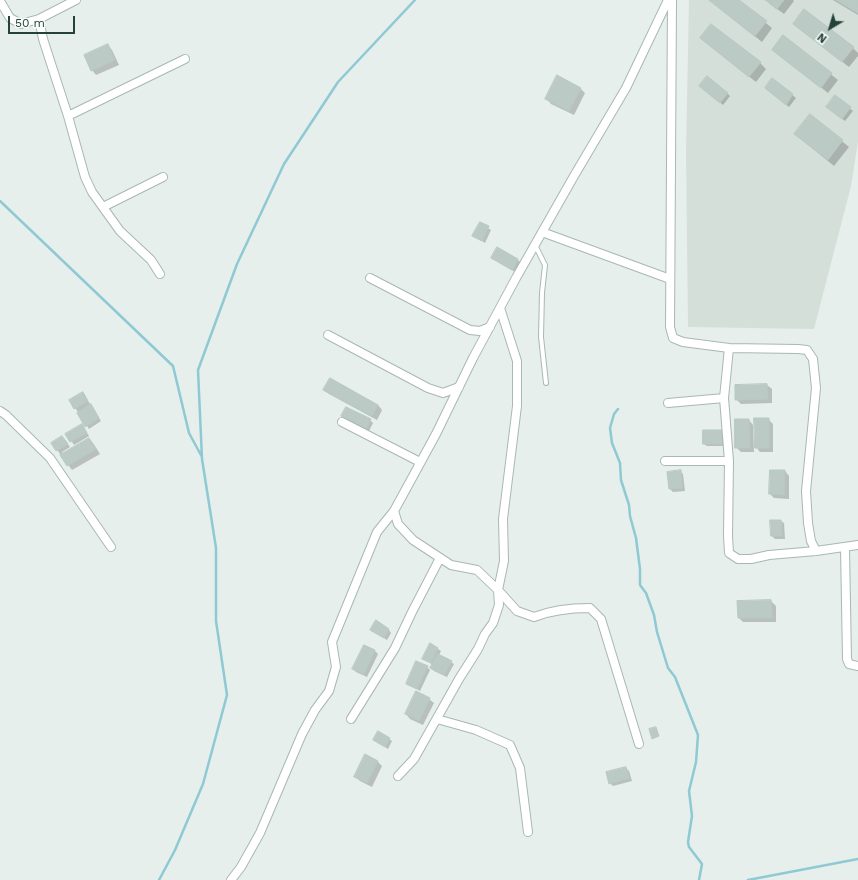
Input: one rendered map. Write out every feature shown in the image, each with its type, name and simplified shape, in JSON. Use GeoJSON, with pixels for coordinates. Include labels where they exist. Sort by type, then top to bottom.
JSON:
{"type":"FeatureCollection","features":[{"type":"Feature","properties":{"kind":"street"},"geometry":{"type":"LineString","coordinates":[[0,1],[10,18],[21,24],[39,19],[76,0]]}},
{"type":"Feature","properties":{"kind":"street"},"geometry":{"type":"LineString","coordinates":[[231,880],[241,867],[260,833],[302,734],[315,710],[329,691],[336,667],[332,642],[377,532],[394,511],[500,308],[578,169],[626,88],[668,0]]}},
{"type":"Feature","properties":{"kind":"street"},"geometry":{"type":"LineString","coordinates":[[672,0],[670,327],[673,338],[683,342],[729,348],[798,348],[807,350],[813,359],[816,388],[806,491],[808,523],[811,541],[816,551]]}},
{"type":"Feature","properties":{"kind":"street"},"geometry":{"type":"LineString","coordinates":[[39,19],[43,39],[68,116],[85,178],[92,192],[120,231],[151,260],[160,274]]}},
{"type":"Feature","properties":{"kind":"street"},"geometry":{"type":"LineString","coordinates":[[68,116],[185,59]]}},
{"type":"Feature","properties":{"kind":"street"},"geometry":{"type":"LineString","coordinates":[[103,207],[163,177]]}},
{"type":"Feature","properties":{"kind":"street"},"geometry":{"type":"LineString","coordinates":[[542,232],[670,279]]}},
{"type":"Feature","properties":{"kind":"street"},"geometry":{"type":"LineString","coordinates":[[370,278],[470,330],[480,331],[490,327]]}},
{"type":"Feature","properties":{"kind":"street"},"geometry":{"type":"LineString","coordinates":[[398,776],[414,759],[459,679],[478,649],[484,634],[493,623],[500,605],[498,590],[504,561],[503,519],[517,406],[517,361],[500,308]]}},
{"type":"Feature","properties":{"kind":"street"},"geometry":{"type":"LineString","coordinates":[[328,335],[428,388],[443,393],[459,387]]}},
{"type":"Feature","properties":{"kind":"street"},"geometry":{"type":"LineString","coordinates":[[729,348],[724,398],[729,461],[729,553],[738,559],[750,559],[769,555],[858,546]]}},
{"type":"Feature","properties":{"kind":"street"},"geometry":{"type":"LineString","coordinates":[[668,403],[724,398]]}},
{"type":"Feature","properties":{"kind":"street"},"geometry":{"type":"LineString","coordinates":[[0,411],[50,458],[111,547]]}},
{"type":"Feature","properties":{"kind":"street"},"geometry":{"type":"LineString","coordinates":[[342,422],[420,462]]}},
{"type":"Feature","properties":{"kind":"street"},"geometry":{"type":"LineString","coordinates":[[665,461],[729,461]]}},
{"type":"Feature","properties":{"kind":"street"},"geometry":{"type":"LineString","coordinates":[[394,511],[398,524],[413,540],[451,565],[477,570],[518,611],[534,617],[573,608],[590,608],[601,619],[640,744]]}},
{"type":"Feature","properties":{"kind":"street"},"geometry":{"type":"LineString","coordinates":[[845,548],[847,659],[849,664],[858,666]]}},
{"type":"Feature","properties":{"kind":"street"},"geometry":{"type":"LineString","coordinates":[[351,719],[395,648],[440,558]]}},
{"type":"Feature","properties":{"kind":"street"},"geometry":{"type":"LineString","coordinates":[[437,719],[476,730],[510,745],[520,768],[528,832]]}},
{"type":"Feature","properties":{"kind":"lane"},"geometry":{"type":"LineString","coordinates":[[535,245],[545,265],[542,293],[541,337],[546,383]]}},
{"type":"Feature","properties":{"kind":"shaded area"},"geometry":{"type":"Polygon","coordinates":[[[689,0],[858,0],[858,142],[851,186],[814,329],[688,327],[686,153],[689,0]]]}},
{"type":"Feature","properties":{"kind":"building"},"geometry":{"type":"Polygon","coordinates":[[[709,0],[739,0],[767,21],[755,36],[709,0]]]}},
{"type":"Feature","properties":{"kind":"building"},"geometry":{"type":"Polygon","coordinates":[[[766,0],[784,0],[777,9],[766,0]]]}},
{"type":"Feature","properties":{"kind":"building"},"geometry":{"type":"Polygon","coordinates":[[[836,0],[858,0],[858,13],[836,0]]]}},
{"type":"Feature","properties":{"kind":"building"},"geometry":{"type":"Polygon","coordinates":[[[804,9],[854,47],[842,62],[793,24],[804,9]]]}},
{"type":"Feature","properties":{"kind":"building"},"geometry":{"type":"Polygon","coordinates":[[[711,24],[761,62],[749,77],[700,38],[711,24]]]}},
{"type":"Feature","properties":{"kind":"building"},"geometry":{"type":"Polygon","coordinates":[[[783,35],[832,73],[821,88],[772,50],[783,35]]]}},
{"type":"Feature","properties":{"kind":"building"},"geometry":{"type":"Polygon","coordinates":[[[108,44],[115,60],[91,71],[84,55],[108,44]]]}},
{"type":"Feature","properties":{"kind":"building"},"geometry":{"type":"Polygon","coordinates":[[[557,75],[581,88],[569,111],[545,99],[557,75]]]}},
{"type":"Feature","properties":{"kind":"building"},"geometry":{"type":"Polygon","coordinates":[[[707,76],[728,93],[720,103],[699,86],[707,76]]]}},
{"type":"Feature","properties":{"kind":"building"},"geometry":{"type":"Polygon","coordinates":[[[772,78],[793,94],[786,105],[765,88],[772,78]]]}},
{"type":"Feature","properties":{"kind":"building"},"geometry":{"type":"Polygon","coordinates":[[[835,95],[851,107],[842,119],[826,107],[835,95]]]}},
{"type":"Feature","properties":{"kind":"building"},"geometry":{"type":"Polygon","coordinates":[[[810,114],[843,140],[828,160],[794,134],[810,114]]]}},
{"type":"Feature","properties":{"kind":"building"},"geometry":{"type":"Polygon","coordinates":[[[480,222],[489,226],[482,241],[472,236],[480,222]]]}},
{"type":"Feature","properties":{"kind":"building"},"geometry":{"type":"Polygon","coordinates":[[[497,247],[518,259],[512,270],[491,258],[497,247]]]}},
{"type":"Feature","properties":{"kind":"building"},"geometry":{"type":"Polygon","coordinates":[[[330,378],[378,405],[372,416],[323,390],[330,378]]]}},
{"type":"Feature","properties":{"kind":"building"},"geometry":{"type":"Polygon","coordinates":[[[767,384],[768,399],[735,400],[735,385],[767,384]]]}},
{"type":"Feature","properties":{"kind":"building"},"geometry":{"type":"Polygon","coordinates":[[[83,392],[88,401],[74,409],[69,400],[83,392]]]}},
{"type":"Feature","properties":{"kind":"building"},"geometry":{"type":"Polygon","coordinates":[[[91,404],[99,418],[85,427],[77,413],[91,404]]]}},
{"type":"Feature","properties":{"kind":"building"},"geometry":{"type":"Polygon","coordinates":[[[346,407],[371,419],[366,429],[341,416],[346,407]]]}},
{"type":"Feature","properties":{"kind":"building"},"geometry":{"type":"Polygon","coordinates":[[[754,418],[769,418],[769,448],[755,448],[754,418]]]}},
{"type":"Feature","properties":{"kind":"building"},"geometry":{"type":"Polygon","coordinates":[[[735,419],[749,419],[750,448],[735,448],[735,419]]]}},
{"type":"Feature","properties":{"kind":"building"},"geometry":{"type":"Polygon","coordinates":[[[82,424],[87,433],[70,442],[65,434],[82,424]]]}},
{"type":"Feature","properties":{"kind":"building"},"geometry":{"type":"Polygon","coordinates":[[[703,430],[722,430],[722,444],[703,444],[703,430]]]}},
{"type":"Feature","properties":{"kind":"building"},"geometry":{"type":"Polygon","coordinates":[[[62,436],[68,444],[56,451],[51,443],[62,436]]]}},
{"type":"Feature","properties":{"kind":"building"},"geometry":{"type":"Polygon","coordinates":[[[89,438],[96,449],[67,466],[60,455],[89,438]]]}},
{"type":"Feature","properties":{"kind":"building"},"geometry":{"type":"Polygon","coordinates":[[[681,470],[682,488],[669,489],[667,472],[681,470]]]}},
{"type":"Feature","properties":{"kind":"building"},"geometry":{"type":"Polygon","coordinates":[[[770,470],[785,470],[784,495],[769,494],[770,470]]]}},
{"type":"Feature","properties":{"kind":"building"},"geometry":{"type":"Polygon","coordinates":[[[770,520],[781,520],[782,536],[771,536],[770,520]]]}},
{"type":"Feature","properties":{"kind":"building"},"geometry":{"type":"Polygon","coordinates":[[[771,600],[772,618],[738,618],[737,601],[771,600]]]}},
{"type":"Feature","properties":{"kind":"building"},"geometry":{"type":"Polygon","coordinates":[[[376,620],[389,629],[384,638],[370,630],[376,620]]]}},
{"type":"Feature","properties":{"kind":"building"},"geometry":{"type":"Polygon","coordinates":[[[430,643],[438,648],[431,663],[422,659],[430,643]]]}},
{"type":"Feature","properties":{"kind":"building"},"geometry":{"type":"Polygon","coordinates":[[[364,645],[375,650],[364,674],[352,669],[364,645]]]}},
{"type":"Feature","properties":{"kind":"building"},"geometry":{"type":"Polygon","coordinates":[[[438,654],[452,661],[444,675],[430,668],[438,654]]]}},
{"type":"Feature","properties":{"kind":"building"},"geometry":{"type":"Polygon","coordinates":[[[416,661],[428,666],[417,689],[406,684],[416,661]]]}},
{"type":"Feature","properties":{"kind":"building"},"geometry":{"type":"Polygon","coordinates":[[[416,691],[430,698],[419,721],[405,714],[416,691]]]}},
{"type":"Feature","properties":{"kind":"building"},"geometry":{"type":"Polygon","coordinates":[[[656,727],[659,736],[652,739],[649,729],[656,727]]]}},
{"type":"Feature","properties":{"kind":"building"},"geometry":{"type":"Polygon","coordinates":[[[378,731],[390,738],[385,747],[373,740],[378,731]]]}},
{"type":"Feature","properties":{"kind":"building"},"geometry":{"type":"Polygon","coordinates":[[[365,754],[378,761],[367,783],[354,777],[365,754]]]}},
{"type":"Feature","properties":{"kind":"building"},"geometry":{"type":"Polygon","coordinates":[[[626,767],[629,778],[609,784],[606,772],[626,767]]]}},
{"type":"Feature","properties":{"kind":"waterway"},"geometry":{"type":"LineString","coordinates":[[159,880],[175,850],[203,784],[227,695],[216,621],[216,548],[202,459],[198,370],[237,264],[284,164],[338,82],[415,0]]}},
{"type":"Feature","properties":{"kind":"waterway"},"geometry":{"type":"LineString","coordinates":[[0,201],[173,366],[189,433],[202,457]]}},
{"type":"Feature","properties":{"kind":"waterway"},"geometry":{"type":"LineString","coordinates":[[618,409],[614,414],[610,428],[612,443],[620,463],[621,480],[629,505],[630,516],[636,538],[640,569],[640,585],[646,593],[654,615],[657,632],[668,668],[675,677],[698,735],[696,762],[689,791],[692,816],[688,842],[689,847],[702,864],[699,880]]}},
{"type":"Feature","properties":{"kind":"waterway"},"geometry":{"type":"LineString","coordinates":[[748,880],[858,859]]}}]}
